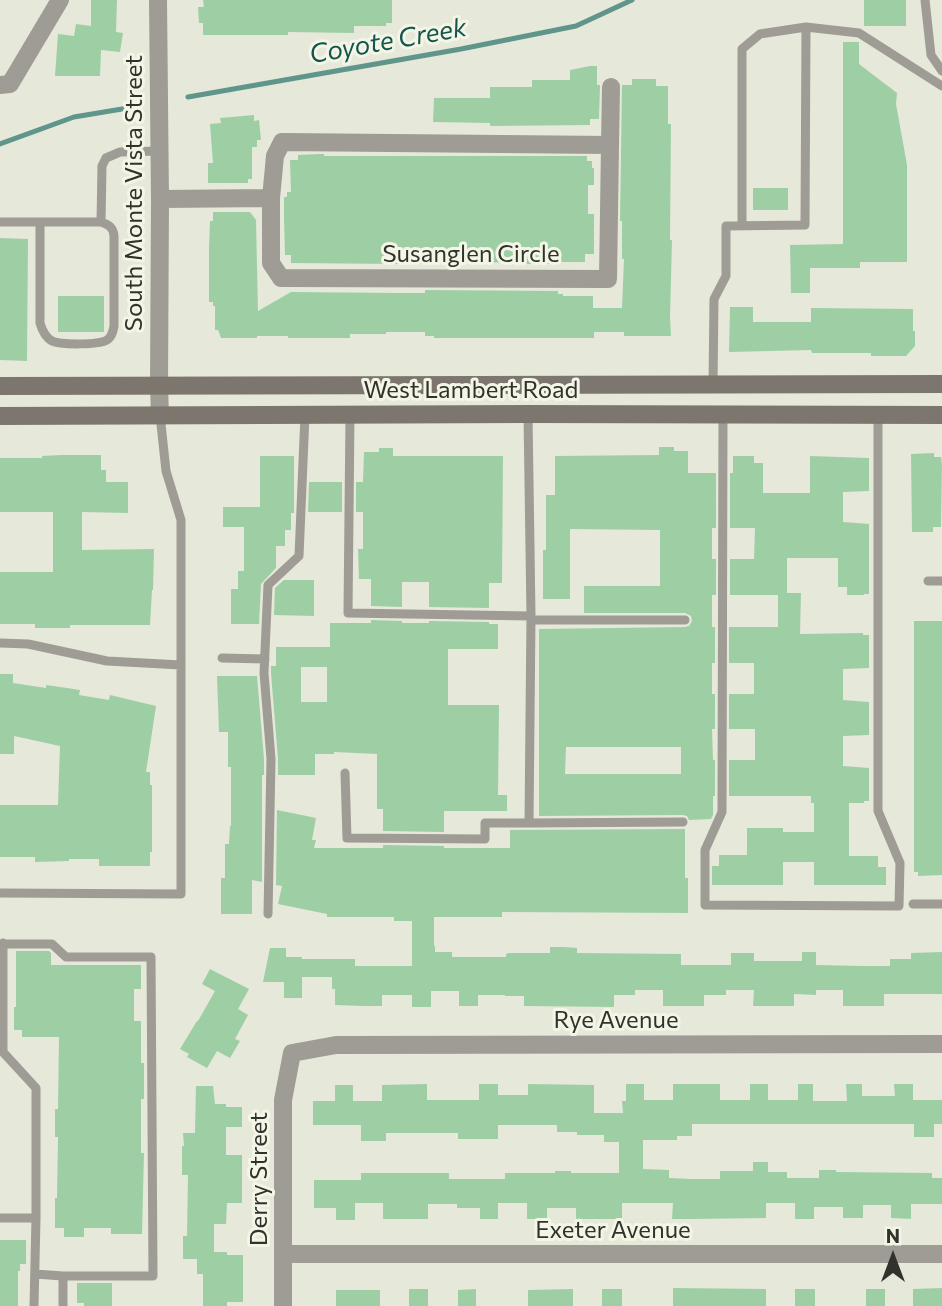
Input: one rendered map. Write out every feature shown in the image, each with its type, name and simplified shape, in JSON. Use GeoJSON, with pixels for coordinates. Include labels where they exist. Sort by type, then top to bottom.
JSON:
{"type":"FeatureCollection","features":[{"type":"Feature","properties":{"kind":"main road","name":"West Lambert Road"},"geometry":{"type":"LineString","coordinates":[[0,386],[942,384]]}},
{"type":"Feature","properties":{"kind":"main road","name":"West Lambert Road"},"geometry":{"type":"LineString","coordinates":[[0,416],[942,415]]}},
{"type":"Feature","properties":{"kind":"street"},"geometry":{"type":"LineString","coordinates":[[0,85],[10,84],[60,0]]}},
{"type":"Feature","properties":{"kind":"street","name":"South Monte Vista Street"},"geometry":{"type":"LineString","coordinates":[[158,0],[160,415]]}},
{"type":"Feature","properties":{"kind":"street","name":"Susanglen Circle"},"geometry":{"type":"LineString","coordinates":[[610,145],[282,142],[275,156],[271,198],[271,263],[281,278],[608,279],[611,87]]}},
{"type":"Feature","properties":{"kind":"street"},"geometry":{"type":"LineString","coordinates":[[160,199],[271,198]]}},
{"type":"Feature","properties":{"kind":"street","name":"Rye Avenue"},"geometry":{"type":"LineString","coordinates":[[292,1054],[336,1045],[942,1044]]}},
{"type":"Feature","properties":{"kind":"street","name":"Derry Street"},"geometry":{"type":"LineString","coordinates":[[283,1306],[283,1100],[292,1054]]}},
{"type":"Feature","properties":{"kind":"street","name":"Exeter Avenue"},"geometry":{"type":"LineString","coordinates":[[283,1254],[942,1254]]}},
{"type":"Feature","properties":{"kind":"lane"},"geometry":{"type":"LineString","coordinates":[[925,0],[931,55],[942,71]]}},
{"type":"Feature","properties":{"kind":"lane"},"geometry":{"type":"LineString","coordinates":[[741,226],[742,49],[760,34],[806,27],[859,33],[942,86]]}},
{"type":"Feature","properties":{"kind":"lane"},"geometry":{"type":"LineString","coordinates":[[713,385],[714,299],[726,276],[726,226],[805,225],[806,27]]}},
{"type":"Feature","properties":{"kind":"lane"},"geometry":{"type":"LineString","coordinates":[[101,222],[102,166],[107,158],[120,152],[160,151]]}},
{"type":"Feature","properties":{"kind":"lane"},"geometry":{"type":"LineString","coordinates":[[0,222],[40,222],[101,222],[109,225],[114,236],[114,326],[111,337],[106,341],[53,342],[42,331],[40,222]]}},
{"type":"Feature","properties":{"kind":"lane"},"geometry":{"type":"LineString","coordinates":[[528,414],[531,618],[529,823]]}},
{"type":"Feature","properties":{"kind":"lane"},"geometry":{"type":"LineString","coordinates":[[0,893],[181,894],[181,520],[166,471],[160,415]]}},
{"type":"Feature","properties":{"kind":"lane"},"geometry":{"type":"LineString","coordinates":[[268,914],[271,760],[264,673],[268,585],[299,556],[305,415]]}},
{"type":"Feature","properties":{"kind":"lane"},"geometry":{"type":"LineString","coordinates":[[350,415],[348,613],[685,620]]}},
{"type":"Feature","properties":{"kind":"lane"},"geometry":{"type":"LineString","coordinates":[[723,415],[722,811],[705,850],[705,905],[899,906],[900,863],[878,811],[878,415]]}},
{"type":"Feature","properties":{"kind":"lane"},"geometry":{"type":"LineString","coordinates":[[928,581],[942,581]]}},
{"type":"Feature","properties":{"kind":"lane"},"geometry":{"type":"LineString","coordinates":[[0,643],[29,644],[107,662],[181,665]]}},
{"type":"Feature","properties":{"kind":"lane"},"geometry":{"type":"LineString","coordinates":[[222,658],[265,659]]}},
{"type":"Feature","properties":{"kind":"lane"},"geometry":{"type":"LineString","coordinates":[[345,774],[347,838],[485,839],[485,823],[683,822]]}},
{"type":"Feature","properties":{"kind":"lane"},"geometry":{"type":"LineString","coordinates":[[913,904],[942,904]]}},
{"type":"Feature","properties":{"kind":"lane"},"geometry":{"type":"LineString","coordinates":[[34,1306],[37,1088],[3,1052],[2,944],[52,944],[66,957],[151,957],[153,1276],[35,1274]]}},
{"type":"Feature","properties":{"kind":"lane"},"geometry":{"type":"LineString","coordinates":[[0,1218],[36,1218]]}},
{"type":"Feature","properties":{"kind":"lane"},"geometry":{"type":"LineString","coordinates":[[63,1276],[63,1306]]}},
{"type":"Feature","properties":{"kind":"building"},"geometry":{"type":"Polygon","coordinates":[[[91,0],[117,0],[116,32],[123,33],[120,52],[101,50],[100,76],[55,76],[58,34],[74,36],[76,24],[91,26],[91,0]]]}},
{"type":"Feature","properties":{"kind":"building"},"geometry":{"type":"Polygon","coordinates":[[[203,0],[392,0],[392,23],[386,23],[386,26],[354,26],[354,33],[203,35],[203,23],[199,23],[198,7],[204,7],[203,0]]]}},
{"type":"Feature","properties":{"kind":"building"},"geometry":{"type":"Polygon","coordinates":[[[864,0],[906,0],[906,26],[864,26],[864,0]]]}},
{"type":"Feature","properties":{"kind":"building"},"geometry":{"type":"Polygon","coordinates":[[[843,42],[859,42],[859,64],[897,93],[896,104],[907,165],[907,262],[860,262],[860,268],[810,268],[810,293],[791,293],[790,245],[843,244],[843,42]]]}},
{"type":"Feature","properties":{"kind":"building"},"geometry":{"type":"Polygon","coordinates":[[[597,66],[597,85],[600,85],[599,119],[590,119],[590,125],[490,126],[490,123],[433,122],[434,98],[490,98],[490,87],[532,87],[532,80],[570,80],[570,70],[597,66]]]}},
{"type":"Feature","properties":{"kind":"building"},"geometry":{"type":"Polygon","coordinates":[[[632,79],[656,79],[656,86],[668,86],[668,124],[671,124],[671,336],[624,336],[624,332],[594,332],[594,338],[434,338],[425,336],[425,332],[386,332],[350,334],[350,338],[221,338],[218,330],[215,330],[215,306],[213,302],[209,302],[210,221],[213,221],[213,212],[250,212],[256,220],[258,311],[291,292],[425,293],[425,290],[558,291],[558,294],[563,296],[593,296],[593,308],[622,308],[622,85],[632,85],[632,79]]]}},
{"type":"Feature","properties":{"kind":"building"},"geometry":{"type":"Polygon","coordinates":[[[254,115],[254,121],[259,120],[261,140],[257,140],[257,147],[252,147],[252,179],[248,179],[248,183],[208,183],[208,163],[213,163],[210,124],[221,123],[220,118],[254,115]]]}},
{"type":"Feature","properties":{"kind":"building"},"geometry":{"type":"Polygon","coordinates":[[[298,155],[587,156],[587,161],[592,161],[594,168],[594,185],[588,185],[588,214],[594,214],[594,254],[585,254],[585,262],[548,264],[291,263],[291,255],[285,255],[284,217],[284,197],[287,197],[287,192],[291,192],[290,160],[298,160],[298,155]]]}},
{"type":"Feature","properties":{"kind":"building"},"geometry":{"type":"Polygon","coordinates":[[[753,188],[788,188],[788,210],[753,210],[753,188]]]}},
{"type":"Feature","properties":{"kind":"building"},"geometry":{"type":"Polygon","coordinates":[[[0,238],[28,239],[27,361],[0,360],[0,238]]]}},
{"type":"Feature","properties":{"kind":"building"},"geometry":{"type":"Polygon","coordinates":[[[58,296],[104,296],[104,332],[58,332],[58,296]]]}},
{"type":"Feature","properties":{"kind":"building"},"geometry":{"type":"Polygon","coordinates":[[[730,307],[753,307],[753,322],[811,322],[811,308],[913,309],[915,346],[906,356],[812,353],[811,350],[729,352],[730,307]]]}},
{"type":"Feature","properties":{"kind":"building"},"geometry":{"type":"Polygon","coordinates":[[[659,447],[688,451],[688,473],[716,473],[716,528],[712,528],[712,559],[716,559],[716,595],[712,595],[712,627],[715,627],[715,663],[712,663],[712,694],[715,694],[715,729],[712,729],[715,760],[713,815],[711,819],[689,820],[683,815],[539,816],[539,629],[685,627],[692,621],[691,616],[685,613],[584,613],[584,586],[660,586],[660,530],[570,529],[570,599],[543,599],[546,495],[555,495],[555,456],[659,455],[659,447]],[[566,747],[565,774],[681,774],[681,747],[566,747]]]}},
{"type":"Feature","properties":{"kind":"building"},"geometry":{"type":"Polygon","coordinates":[[[379,448],[393,448],[393,456],[503,456],[502,583],[489,583],[489,608],[429,607],[429,582],[402,582],[402,607],[371,606],[371,579],[359,579],[358,549],[363,549],[363,512],[356,512],[356,482],[363,482],[364,452],[379,452],[379,448]]]}},
{"type":"Feature","properties":{"kind":"building"},"geometry":{"type":"Polygon","coordinates":[[[934,453],[934,457],[941,457],[942,465],[941,527],[933,527],[933,532],[912,532],[911,454],[934,453]]]}},
{"type":"Feature","properties":{"kind":"building"},"geometry":{"type":"Polygon","coordinates":[[[101,455],[101,470],[106,470],[106,482],[128,482],[128,513],[82,512],[82,550],[154,549],[150,625],[35,628],[35,624],[0,624],[0,572],[53,572],[53,512],[0,512],[0,458],[101,455]]]}},
{"type":"Feature","properties":{"kind":"building"},"geometry":{"type":"Polygon","coordinates":[[[260,456],[294,456],[294,513],[291,513],[291,530],[285,530],[285,546],[276,546],[276,568],[261,584],[259,624],[231,624],[231,589],[238,589],[238,571],[244,571],[244,527],[223,527],[223,507],[260,507],[260,456]]]}},
{"type":"Feature","properties":{"kind":"building"},"geometry":{"type":"Polygon","coordinates":[[[733,456],[754,456],[754,463],[763,463],[763,493],[810,493],[810,456],[869,458],[869,491],[843,492],[843,522],[869,524],[869,594],[847,595],[847,587],[838,587],[838,558],[787,558],[787,593],[801,593],[800,634],[869,635],[869,668],[843,669],[843,700],[869,702],[869,735],[843,736],[843,766],[869,768],[869,801],[849,803],[849,856],[878,856],[878,867],[886,867],[886,885],[814,885],[814,862],[783,862],[783,885],[712,885],[712,866],[719,866],[719,855],[747,855],[747,828],[783,828],[783,832],[814,832],[814,803],[811,803],[811,796],[729,796],[729,760],[755,760],[755,729],[729,729],[729,694],[754,694],[754,663],[729,663],[729,627],[778,627],[778,595],[730,595],[730,559],[754,559],[755,528],[730,528],[730,473],[733,473],[733,456]]]}},
{"type":"Feature","properties":{"kind":"building"},"geometry":{"type":"Polygon","coordinates":[[[309,482],[342,482],[342,512],[308,512],[309,482]]]}},
{"type":"Feature","properties":{"kind":"building"},"geometry":{"type":"Polygon","coordinates":[[[284,580],[314,580],[314,616],[274,615],[275,588],[284,580]]]}},
{"type":"Feature","properties":{"kind":"building"},"geometry":{"type":"Polygon","coordinates":[[[371,620],[498,624],[498,649],[448,649],[448,705],[499,705],[498,795],[507,795],[507,811],[444,811],[444,832],[383,831],[383,809],[377,809],[377,754],[315,754],[315,775],[278,775],[271,673],[271,666],[276,666],[276,647],[330,647],[330,623],[371,623],[371,620]],[[301,667],[301,702],[327,702],[327,667],[301,667]]]}},
{"type":"Feature","properties":{"kind":"building"},"geometry":{"type":"Polygon","coordinates":[[[914,621],[942,621],[942,875],[918,876],[918,872],[914,872],[914,621]]]}},
{"type":"Feature","properties":{"kind":"building"},"geometry":{"type":"Polygon","coordinates":[[[0,674],[13,674],[13,683],[80,690],[79,695],[109,700],[110,695],[156,706],[146,772],[150,772],[152,785],[150,866],[99,866],[99,859],[35,862],[35,857],[0,857],[0,805],[58,805],[60,746],[14,736],[14,754],[0,754],[0,674]]]}},
{"type":"Feature","properties":{"kind":"building"},"geometry":{"type":"Polygon","coordinates":[[[217,676],[257,676],[264,759],[262,882],[252,880],[252,914],[221,914],[221,878],[225,878],[225,844],[229,844],[231,826],[231,767],[228,767],[228,732],[219,732],[217,676]]]}},
{"type":"Feature","properties":{"kind":"building"},"geometry":{"type":"Polygon","coordinates":[[[277,810],[316,818],[312,840],[316,840],[314,848],[383,848],[383,845],[510,848],[510,830],[685,829],[688,913],[502,912],[502,917],[434,917],[435,952],[452,952],[452,957],[506,957],[509,953],[550,953],[550,947],[564,947],[577,948],[577,953],[681,954],[681,965],[731,965],[731,953],[754,953],[754,961],[802,961],[802,952],[816,952],[816,965],[890,966],[890,959],[911,959],[911,953],[942,952],[942,994],[884,994],[884,1006],[843,1006],[843,990],[816,990],[816,995],[794,994],[794,1006],[753,1006],[754,990],[726,990],[726,995],[704,995],[704,1006],[663,1006],[663,990],[635,990],[635,995],[614,995],[614,1007],[524,1006],[524,996],[505,995],[478,995],[478,1006],[459,1006],[459,991],[431,991],[431,1007],[412,1007],[412,995],[382,995],[382,1006],[363,1006],[335,1005],[332,977],[302,977],[302,998],[284,998],[284,982],[263,982],[270,948],[286,948],[286,957],[355,959],[355,966],[412,966],[412,921],[394,921],[394,917],[327,917],[327,914],[278,904],[282,886],[276,885],[277,810]]]}},
{"type":"Feature","properties":{"kind":"building"},"geometry":{"type":"Polygon","coordinates":[[[16,951],[49,951],[51,965],[141,965],[141,989],[134,989],[134,1021],[141,1021],[141,1063],[144,1063],[144,1099],[141,1099],[141,1153],[144,1153],[142,1234],[111,1234],[111,1228],[84,1228],[84,1237],[64,1237],[64,1228],[55,1228],[58,1137],[55,1137],[55,1109],[58,1109],[59,1037],[22,1037],[22,1030],[14,1030],[16,951]]]}},
{"type":"Feature","properties":{"kind":"building"},"geometry":{"type":"Polygon","coordinates":[[[210,969],[249,989],[238,1009],[248,1015],[235,1039],[240,1041],[230,1058],[217,1051],[207,1068],[187,1057],[189,1054],[180,1049],[215,991],[202,984],[210,969]]]}},
{"type":"Feature","properties":{"kind":"building"},"geometry":{"type":"Polygon","coordinates":[[[427,1084],[427,1100],[479,1100],[479,1084],[498,1084],[498,1095],[528,1095],[528,1084],[594,1085],[594,1113],[623,1113],[622,1101],[626,1101],[626,1084],[644,1084],[644,1100],[673,1100],[673,1084],[720,1084],[720,1100],[750,1100],[750,1084],[768,1084],[768,1100],[798,1100],[798,1084],[813,1084],[813,1101],[847,1101],[846,1084],[862,1084],[862,1096],[895,1096],[894,1084],[913,1084],[913,1100],[942,1100],[942,1124],[934,1124],[934,1137],[914,1137],[914,1124],[692,1124],[692,1136],[677,1136],[677,1140],[643,1140],[643,1169],[669,1170],[669,1178],[691,1179],[720,1179],[720,1171],[753,1171],[753,1162],[768,1162],[768,1172],[787,1172],[787,1178],[819,1178],[819,1170],[932,1173],[932,1178],[942,1178],[942,1204],[911,1204],[911,1219],[891,1218],[891,1205],[863,1205],[863,1218],[843,1218],[843,1207],[814,1207],[814,1219],[795,1219],[795,1203],[766,1203],[766,1218],[690,1219],[672,1219],[673,1203],[622,1203],[622,1219],[576,1219],[576,1208],[547,1208],[547,1219],[527,1219],[527,1203],[498,1203],[498,1219],[480,1219],[480,1208],[457,1208],[457,1204],[428,1204],[428,1219],[383,1219],[383,1203],[355,1203],[355,1220],[336,1220],[336,1208],[314,1208],[314,1180],[361,1180],[361,1173],[449,1173],[449,1179],[505,1179],[505,1173],[619,1173],[619,1142],[604,1142],[604,1135],[557,1132],[557,1125],[498,1125],[498,1139],[458,1139],[458,1133],[386,1133],[386,1141],[361,1141],[361,1125],[313,1125],[313,1101],[335,1101],[335,1085],[353,1085],[353,1101],[382,1101],[382,1085],[427,1084]]]}},
{"type":"Feature","properties":{"kind":"building"},"geometry":{"type":"Polygon","coordinates":[[[196,1086],[213,1086],[215,1104],[242,1107],[242,1127],[226,1127],[226,1155],[242,1155],[242,1203],[227,1203],[226,1224],[214,1224],[214,1252],[243,1255],[243,1302],[227,1302],[227,1306],[203,1306],[203,1274],[197,1274],[197,1259],[183,1259],[183,1236],[187,1236],[188,1175],[182,1175],[182,1146],[183,1133],[195,1133],[196,1086]]]}},
{"type":"Feature","properties":{"kind":"building"},"geometry":{"type":"Polygon","coordinates":[[[0,1240],[26,1240],[26,1264],[20,1264],[18,1271],[18,1306],[0,1306],[0,1240]]]}},
{"type":"Feature","properties":{"kind":"building"},"geometry":{"type":"Polygon","coordinates":[[[77,1283],[112,1283],[112,1306],[84,1306],[84,1303],[77,1303],[77,1283]]]}},
{"type":"Feature","properties":{"kind":"building"},"geometry":{"type":"Polygon","coordinates":[[[673,1288],[766,1289],[766,1306],[673,1306],[673,1288]]]}},
{"type":"Feature","properties":{"kind":"building"},"geometry":{"type":"Polygon","coordinates":[[[942,1288],[942,1306],[913,1306],[913,1289],[942,1288]]]}},
{"type":"Feature","properties":{"kind":"building"},"geometry":{"type":"Polygon","coordinates":[[[409,1289],[428,1289],[428,1306],[409,1306],[409,1289]]]}},
{"type":"Feature","properties":{"kind":"building"},"geometry":{"type":"Polygon","coordinates":[[[476,1289],[476,1306],[458,1306],[458,1290],[476,1289]]]}},
{"type":"Feature","properties":{"kind":"building"},"geometry":{"type":"Polygon","coordinates":[[[573,1289],[573,1306],[528,1306],[528,1290],[573,1289]]]}},
{"type":"Feature","properties":{"kind":"building"},"geometry":{"type":"Polygon","coordinates":[[[602,1289],[622,1289],[622,1306],[602,1306],[602,1289]]]}},
{"type":"Feature","properties":{"kind":"building"},"geometry":{"type":"Polygon","coordinates":[[[795,1289],[815,1289],[815,1306],[795,1306],[795,1289]]]}},
{"type":"Feature","properties":{"kind":"building"},"geometry":{"type":"Polygon","coordinates":[[[866,1289],[885,1289],[885,1306],[866,1306],[866,1289]]]}},
{"type":"Feature","properties":{"kind":"building"},"geometry":{"type":"Polygon","coordinates":[[[336,1290],[380,1290],[380,1306],[336,1306],[336,1290]]]}},
{"type":"Feature","properties":{"kind":"waterway","name":"Coyote Creek"},"geometry":{"type":"LineString","coordinates":[[188,97],[576,26],[632,0]]}},
{"type":"Feature","properties":{"kind":"waterway","name":"Coyote Creek"},"geometry":{"type":"LineString","coordinates":[[0,144],[74,117],[134,107]]}}]}
